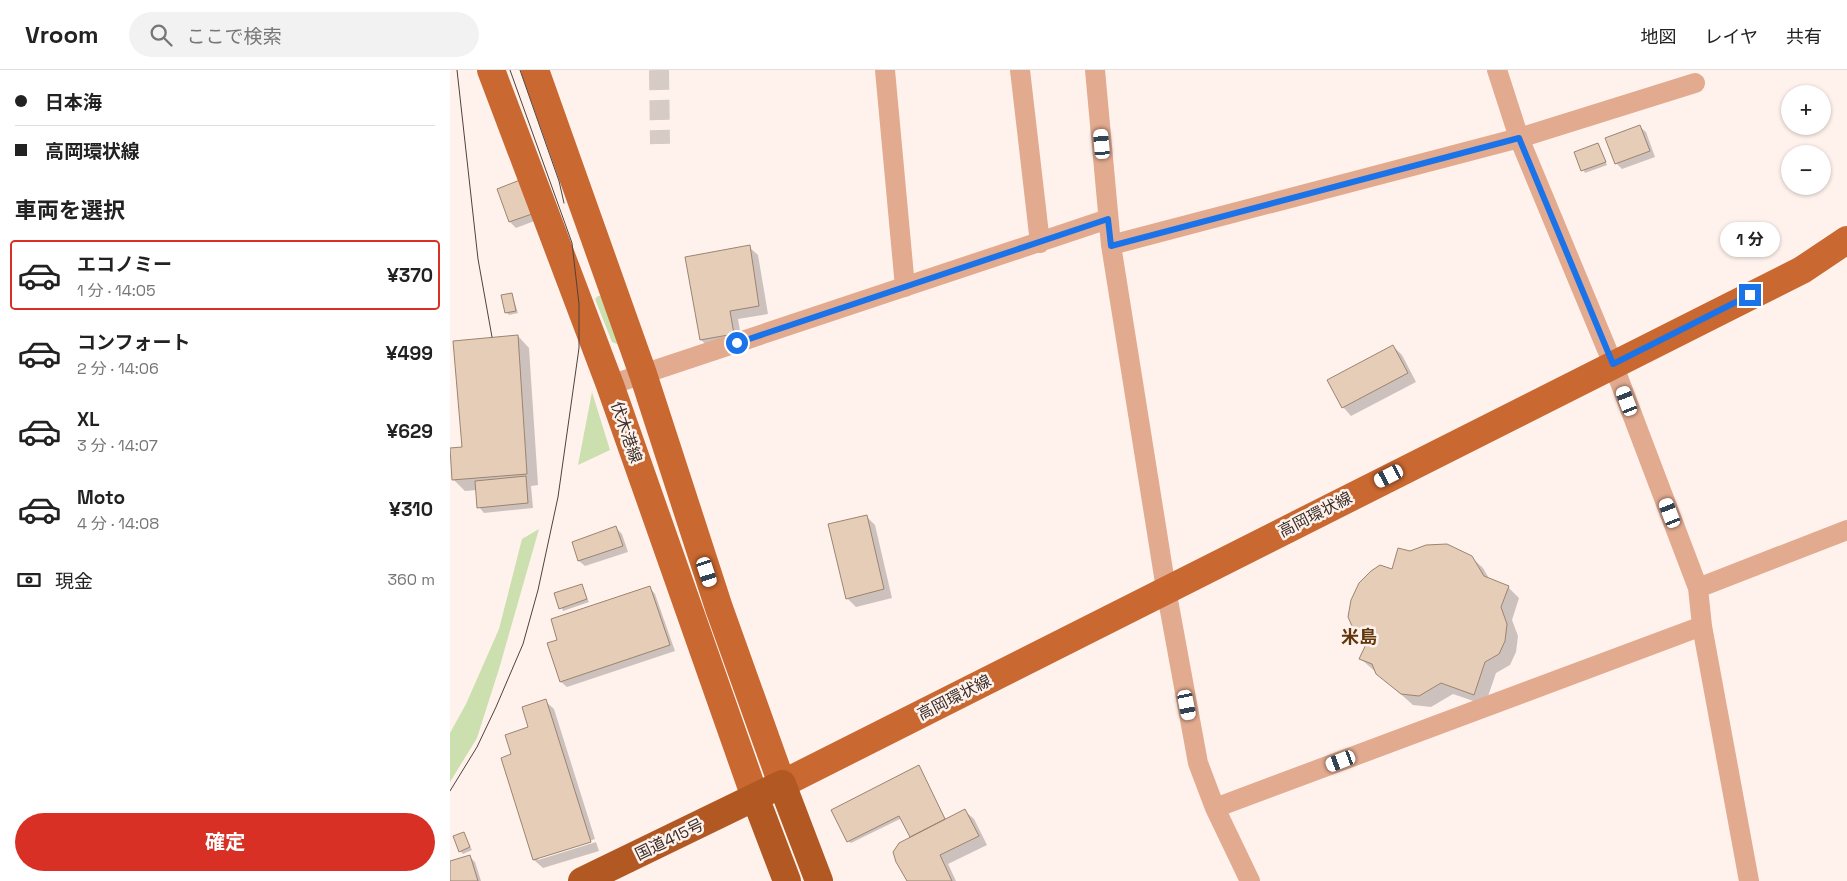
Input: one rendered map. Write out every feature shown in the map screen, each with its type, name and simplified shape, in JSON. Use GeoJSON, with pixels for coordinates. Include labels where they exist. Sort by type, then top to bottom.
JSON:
{"type":"FeatureCollection","features":[{"type":"Feature","properties":{"kind":"highway","name":"国道415号"},"geometry":{"type":"LineString","coordinates":[[582,881],[782,784]]}},
{"type":"Feature","properties":{"kind":"highway"},"geometry":{"type":"LineString","coordinates":[[782,784],[819,881]]}},
{"type":"Feature","properties":{"kind":"highway"},"geometry":{"type":"LineString","coordinates":[[755,797],[787,881]]}},
{"type":"Feature","properties":{"kind":"main road","name":"伏木港線"},"geometry":{"type":"LineString","coordinates":[[491,70],[610,385],[755,797]]}},
{"type":"Feature","properties":{"kind":"main road","name":"伏木港線"},"geometry":{"type":"LineString","coordinates":[[535,70],[644,374],[719,608],[782,784]]}},
{"type":"Feature","properties":{"kind":"main road","name":"高岡環状線"},"geometry":{"type":"LineString","coordinates":[[782,784],[1802,270],[1847,240]]}},
{"type":"Feature","properties":{"kind":"street"},"geometry":{"type":"LineString","coordinates":[[885,70],[905,287]]}},
{"type":"Feature","properties":{"kind":"street"},"geometry":{"type":"LineString","coordinates":[[1020,70],[1040,242]]}},
{"type":"Feature","properties":{"kind":"street"},"geometry":{"type":"LineString","coordinates":[[1095,70],[1111,246],[1166,589],[1198,763],[1215,808],[1250,881]]}},
{"type":"Feature","properties":{"kind":"street"},"geometry":{"type":"LineString","coordinates":[[1496,70],[1519,138],[1613,364],[1698,588],[1702,626],[1749,881]]}},
{"type":"Feature","properties":{"kind":"street"},"geometry":{"type":"LineString","coordinates":[[1111,246],[1519,138],[1695,83]]}},
{"type":"Feature","properties":{"kind":"street"},"geometry":{"type":"LineString","coordinates":[[610,385],[1108,219]]}},
{"type":"Feature","properties":{"kind":"street"},"geometry":{"type":"LineString","coordinates":[[1698,588],[1847,530]]}},
{"type":"Feature","properties":{"kind":"street"},"geometry":{"type":"LineString","coordinates":[[1215,808],[1702,626]]}},
{"type":"Feature","properties":{"kind":"green space"},"geometry":{"type":"Polygon","coordinates":[[[598,296],[602,296],[619,342],[617,344],[612,342],[595,299],[598,296]]]}},
{"type":"Feature","properties":{"kind":"green space"},"geometry":{"type":"Polygon","coordinates":[[[592,392],[610,450],[578,465],[592,392]]]}},
{"type":"Feature","properties":{"kind":"green space"},"geometry":{"type":"Polygon","coordinates":[[[539,529],[477,738],[450,782],[450,733],[466,704],[499,629],[522,539],[539,529]]]}},
{"type":"Feature","properties":{"kind":"building"},"geometry":{"type":"Polygon","coordinates":[[[1640,125],[1650,151],[1615,164],[1605,138],[1640,125]]]}},
{"type":"Feature","properties":{"kind":"building"},"geometry":{"type":"Polygon","coordinates":[[[1598,143],[1606,162],[1581,171],[1574,152],[1598,143]]]}},
{"type":"Feature","properties":{"kind":"building"},"geometry":{"type":"Polygon","coordinates":[[[520,180],[532,214],[509,222],[497,189],[520,180]]]}},
{"type":"Feature","properties":{"kind":"building"},"geometry":{"type":"Polygon","coordinates":[[[750,245],[759,306],[730,311],[734,334],[700,340],[685,257],[750,245]]]}},
{"type":"Feature","properties":{"kind":"building"},"geometry":{"type":"Polygon","coordinates":[[[512,293],[516,311],[505,313],[501,295],[512,293]]]}},
{"type":"Feature","properties":{"kind":"building"},"geometry":{"type":"Polygon","coordinates":[[[518,335],[527,474],[452,480],[450,448],[462,447],[453,341],[518,335]]]}},
{"type":"Feature","properties":{"kind":"building"},"geometry":{"type":"Polygon","coordinates":[[[1393,345],[1408,373],[1342,408],[1327,380],[1393,345]]]}},
{"type":"Feature","properties":{"kind":"building"},"geometry":{"type":"Polygon","coordinates":[[[526,476],[528,503],[477,508],[475,481],[526,476]]]}},
{"type":"Feature","properties":{"kind":"building"},"geometry":{"type":"Polygon","coordinates":[[[867,515],[884,589],[846,599],[828,524],[867,515]]]}},
{"type":"Feature","properties":{"kind":"building"},"geometry":{"type":"Polygon","coordinates":[[[616,526],[623,546],[578,561],[572,542],[616,526]]]}},
{"type":"Feature","properties":{"kind":"building"},"geometry":{"type":"Polygon","coordinates":[[[1447,544],[1472,556],[1484,576],[1509,586],[1501,607],[1507,624],[1505,641],[1499,654],[1485,662],[1474,695],[1441,683],[1419,696],[1401,694],[1376,674],[1372,664],[1359,659],[1369,638],[1356,635],[1348,617],[1351,600],[1359,583],[1371,571],[1380,565],[1392,569],[1398,548],[1410,551],[1426,545],[1447,544]]]}},
{"type":"Feature","properties":{"kind":"building"},"geometry":{"type":"Polygon","coordinates":[[[582,584],[587,599],[559,609],[554,593],[582,584]]]}},
{"type":"Feature","properties":{"kind":"building"},"geometry":{"type":"Polygon","coordinates":[[[650,586],[670,645],[560,682],[547,643],[557,640],[551,619],[650,586]]]}},
{"type":"Feature","properties":{"kind":"building"},"geometry":{"type":"Polygon","coordinates":[[[546,699],[591,842],[533,860],[501,758],[511,754],[505,735],[528,727],[522,707],[546,699]]]}},
{"type":"Feature","properties":{"kind":"building"},"geometry":{"type":"Polygon","coordinates":[[[919,765],[945,819],[910,837],[899,816],[847,842],[831,810],[919,765]]]}},
{"type":"Feature","properties":{"kind":"building"},"geometry":{"type":"Polygon","coordinates":[[[965,809],[979,836],[940,855],[952,881],[907,881],[896,862],[893,852],[899,843],[965,809]]]}},
{"type":"Feature","properties":{"kind":"building"},"geometry":{"type":"Polygon","coordinates":[[[464,832],[470,847],[459,852],[453,836],[464,832]]]}},
{"type":"Feature","properties":{"kind":"building"},"geometry":{"type":"Polygon","coordinates":[[[470,855],[478,881],[450,881],[450,861],[470,855]]]}},
{"type":"Feature","properties":{"kind":"tunnel"},"geometry":{"type":"LineString","coordinates":[[659,70],[660,144]]}},
{"type":"Feature","properties":{"kind":"tram line"},"geometry":{"type":"LineString","coordinates":[[457,70],[478,259],[492,337]]}},
{"type":"Feature","properties":{"kind":"tram line"},"geometry":{"type":"LineString","coordinates":[[450,791],[477,747],[523,644],[538,590],[558,497],[579,348],[579,304],[572,243],[510,70]]}},
{"type":"Feature","properties":{"kind":"tram line"},"geometry":{"type":"LineString","coordinates":[[520,70],[559,181],[564,203]]}},
{"type":"Feature","properties":{"kind":"district","name":"米島"},"geometry":{"type":"Point","coordinates":[1359,637]}},
{"type":"Feature","properties":{"kind":"route"},"geometry":{"type":"LineString","coordinates":[[737,343],[1108,219],[1111,246],[1519,138],[1613,364],[1750,295]]}}]}
